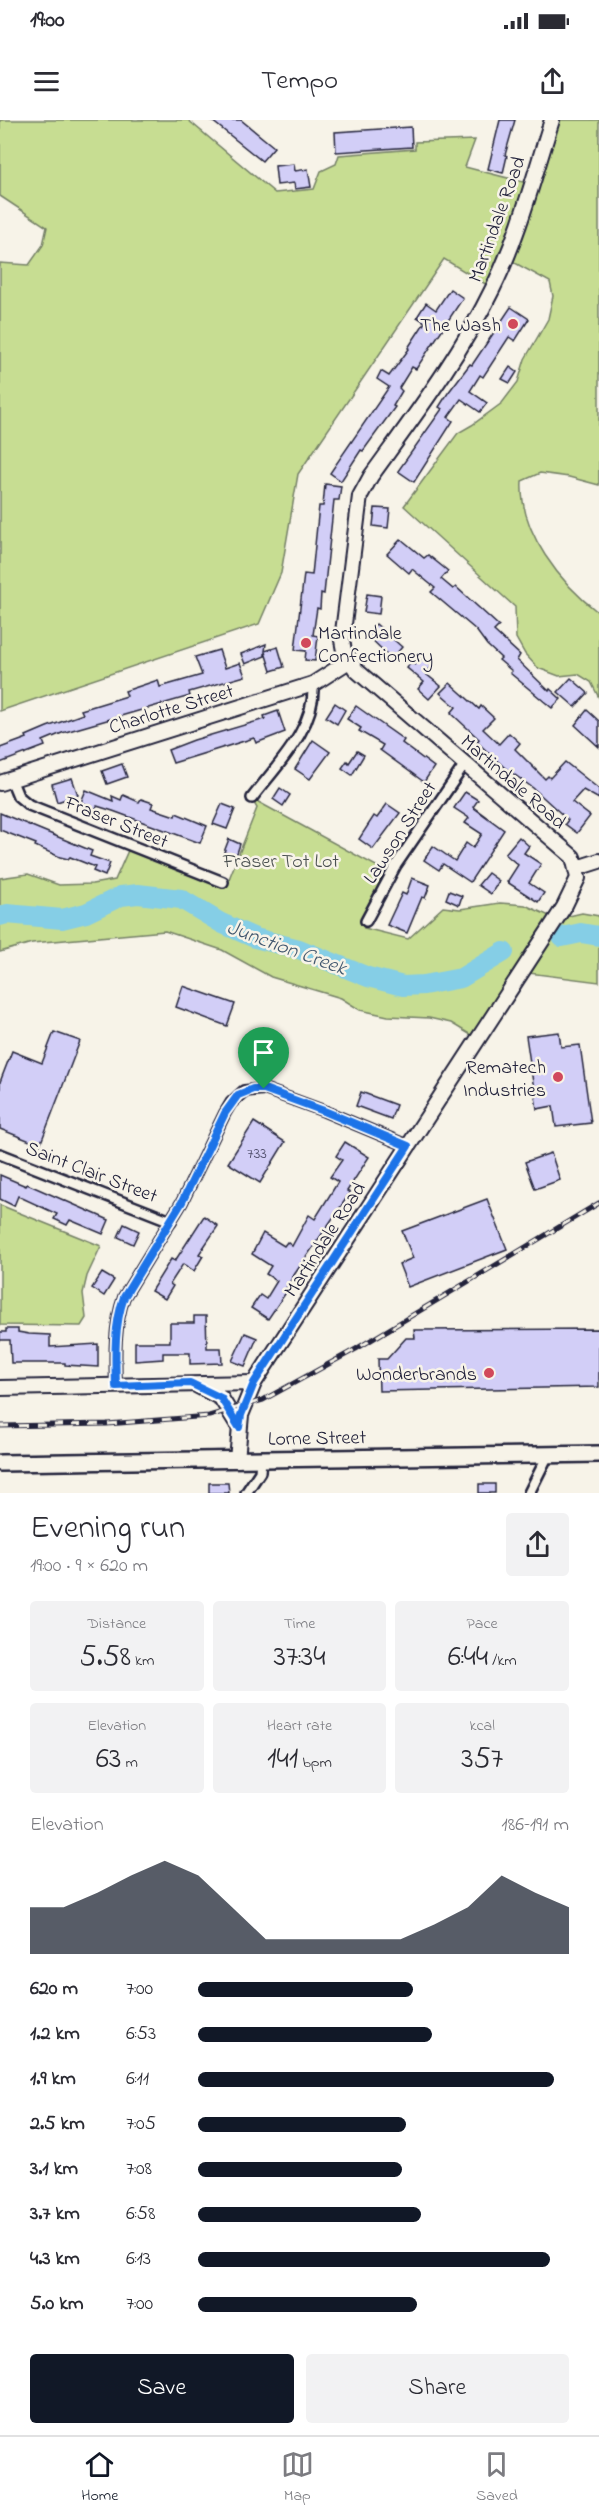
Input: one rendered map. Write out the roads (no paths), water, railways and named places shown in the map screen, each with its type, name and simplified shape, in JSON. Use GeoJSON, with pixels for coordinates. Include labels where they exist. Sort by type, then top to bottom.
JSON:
{"type":"FeatureCollection","features":[{"type":"Feature","properties":{"kind":"main road","name":"Lorne Street"},"geometry":{"type":"LineString","coordinates":[[0,1463],[599,1454]]}},
{"type":"Feature","properties":{"kind":"street","name":"Martindale Road"},"geometry":{"type":"LineString","coordinates":[[237,1460],[241,1415],[254,1383],[571,896],[578,878],[573,857],[356,670],[344,651],[342,627],[360,496],[371,476],[462,346],[493,288],[509,253],[552,120]]}},
{"type":"Feature","properties":{"kind":"street","name":"Charlotte Street"},"geometry":{"type":"LineString","coordinates":[[5,781],[313,684],[349,661]]}},
{"type":"Feature","properties":{"kind":"street"},"geometry":{"type":"LineString","coordinates":[[252,798],[296,740],[308,720],[314,699],[313,684]]}},
{"type":"Feature","properties":{"kind":"street","name":"Lawson Street"},"geometry":{"type":"LineString","coordinates":[[366,921],[396,865],[465,764]]}},
{"type":"Feature","properties":{"kind":"street","name":"Fraser Street"},"geometry":{"type":"LineString","coordinates":[[5,781],[29,805],[223,882]]}},
{"type":"Feature","properties":{"kind":"street"},"geometry":{"type":"LineString","coordinates":[[577,868],[599,861]]}},
{"type":"Feature","properties":{"kind":"street"},"geometry":{"type":"LineString","coordinates":[[116,1386],[116,1338],[120,1308],[124,1297],[171,1221],[195,1178],[225,1113],[238,1095],[244,1091],[264,1089],[408,1146]]}},
{"type":"Feature","properties":{"kind":"street","name":"Saint Clair Street"},"geometry":{"type":"LineString","coordinates":[[0,1154],[171,1221]]}},
{"type":"Feature","properties":{"kind":"street"},"geometry":{"type":"LineString","coordinates":[[190,1383],[221,1398],[239,1427]]}},
{"type":"Feature","properties":{"kind":"street"},"geometry":{"type":"LineString","coordinates":[[0,1388],[254,1383]]}},
{"type":"Feature","properties":{"kind":"street"},"geometry":{"type":"LineString","coordinates":[[529,1493],[548,1455]]}},
{"type":"Feature","properties":{"kind":"street"},"geometry":{"type":"LineString","coordinates":[[246,1493],[260,1472],[261,1460]]}},
{"type":"Feature","properties":{"kind":"waterway","name":"Junction Creek"},"geometry":{"type":"LineString","coordinates":[[0,916],[7,914],[62,919],[86,913],[121,896],[138,894],[181,899],[221,923],[255,938],[299,949],[368,977],[403,986],[424,985],[461,978],[504,952]]}},
{"type":"Feature","properties":{"kind":"waterway","name":"Junction Creek"},"geometry":{"type":"LineString","coordinates":[[562,937],[581,933],[599,936]]}},
{"type":"Feature","properties":{"kind":"railway"},"geometry":{"type":"LineString","coordinates":[[0,1426],[107,1424],[209,1416],[263,1400],[356,1349],[599,1203]]}},
{"type":"Feature","properties":{"kind":"place","name":"The Wash"},"geometry":{"type":"Point","coordinates":[513,324]}},
{"type":"Feature","properties":{"kind":"place","name":"Martindale Confectionery"},"geometry":{"type":"Point","coordinates":[306,643]}},
{"type":"Feature","properties":{"kind":"place","name":"Rematech Industries"},"geometry":{"type":"Point","coordinates":[558,1077]}},
{"type":"Feature","properties":{"kind":"place","name":"Wonderbrands"},"geometry":{"type":"Point","coordinates":[489,1373]}},
{"type":"Feature","properties":{"kind":"park label","name":"Fraser Tot Lot"},"geometry":{"type":"Point","coordinates":[281,860]}}]}
